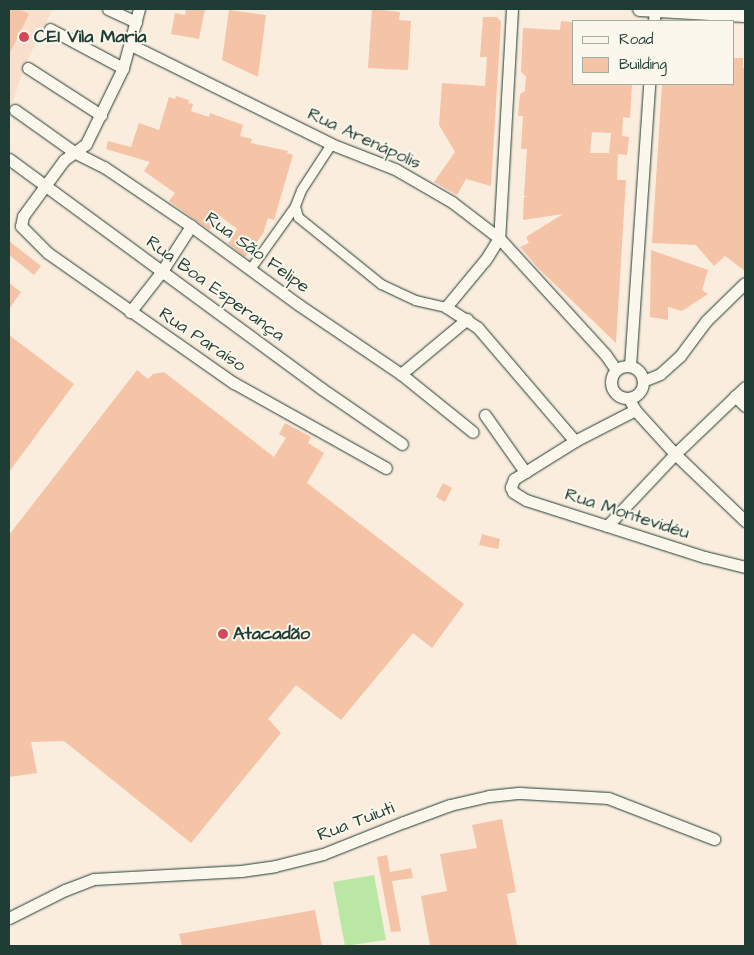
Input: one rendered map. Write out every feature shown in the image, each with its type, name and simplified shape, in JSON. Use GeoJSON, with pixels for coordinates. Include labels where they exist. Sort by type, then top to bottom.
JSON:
{"type":"FeatureCollection","features":[{"type":"Feature","properties":{"kind":"street"},"geometry":{"type":"LineString","coordinates":[[108,9],[136,22]]}},
{"type":"Feature","properties":{"kind":"street"},"geometry":{"type":"LineString","coordinates":[[46,187],[64,160],[86,144],[123,68],[131,45],[139,9]]}},
{"type":"Feature","properties":{"kind":"street"},"geometry":{"type":"LineString","coordinates":[[446,307],[484,260],[499,238],[512,9]]}},
{"type":"Feature","properties":{"kind":"street"},"geometry":{"type":"LineString","coordinates":[[651,12],[745,15]]}},
{"type":"Feature","properties":{"kind":"street"},"geometry":{"type":"LineString","coordinates":[[50,29],[123,68]]}},
{"type":"Feature","properties":{"kind":"street","name":"Rua Arenápolis"},"geometry":{"type":"LineString","coordinates":[[131,45],[331,144],[397,170],[452,202],[499,238],[605,354],[616,370]]}},
{"type":"Feature","properties":{"kind":"street"},"geometry":{"type":"LineString","coordinates":[[28,68],[101,115]]}},
{"type":"Feature","properties":{"kind":"street"},"geometry":{"type":"LineString","coordinates":[[630,366],[649,85]]}},
{"type":"Feature","properties":{"kind":"street","name":"Rua São Felipe"},"geometry":{"type":"LineString","coordinates":[[15,110],[74,152],[104,167],[191,226],[401,374],[473,432]]}},
{"type":"Feature","properties":{"kind":"street"},"geometry":{"type":"LineString","coordinates":[[250,269],[294,206],[301,190],[331,144]]}},
{"type":"Feature","properties":{"kind":"street","name":"Rua Boa Esperança"},"geometry":{"type":"LineString","coordinates":[[9,159],[322,389],[402,444]]}},
{"type":"Feature","properties":{"kind":"street","name":"Rua Paraíso"},"geometry":{"type":"LineString","coordinates":[[46,187],[23,216],[21,223],[23,229],[48,253],[234,383],[386,468]]}},
{"type":"Feature","properties":{"kind":"street"},"geometry":{"type":"LineString","coordinates":[[294,206],[298,217],[380,284],[415,300],[446,307],[478,328],[575,441]]}},
{"type":"Feature","properties":{"kind":"street"},"geometry":{"type":"LineString","coordinates":[[130,312],[162,271],[191,226]]}},
{"type":"Feature","properties":{"kind":"street"},"geometry":{"type":"LineString","coordinates":[[643,381],[660,374],[680,356],[706,321],[745,283]]}},
{"type":"Feature","properties":{"kind":"street"},"geometry":{"type":"LineString","coordinates":[[401,374],[467,319]]}},
{"type":"Feature","properties":{"kind":"street"},"geometry":{"type":"LineString","coordinates":[[630,366],[639,371],[643,381],[641,391],[629,399],[620,397],[612,390],[611,379],[616,370],[630,366]]}},
{"type":"Feature","properties":{"kind":"street"},"geometry":{"type":"LineString","coordinates":[[607,526],[675,454],[745,387]]}},
{"type":"Feature","properties":{"kind":"street"},"geometry":{"type":"LineString","coordinates":[[735,396],[745,406]]}},
{"type":"Feature","properties":{"kind":"street"},"geometry":{"type":"LineString","coordinates":[[629,399],[635,410],[675,454],[745,521]]}},
{"type":"Feature","properties":{"kind":"street"},"geometry":{"type":"LineString","coordinates":[[485,415],[525,472],[575,441],[635,410]]}},
{"type":"Feature","properties":{"kind":"street","name":"Rua Montevidéu"},"geometry":{"type":"LineString","coordinates":[[525,472],[514,479],[511,487],[517,496],[607,526],[745,567]]}},
{"type":"Feature","properties":{"kind":"street","name":"Rua Tuiuti"},"geometry":{"type":"LineString","coordinates":[[9,918],[65,890],[94,879],[241,871],[275,866],[323,854],[450,805],[489,796],[520,793],[608,798],[714,839]]}},
{"type":"Feature","properties":{"kind":"shaded area","name":"CEI Vila Maria"},"geometry":{"type":"Polygon","coordinates":[[[9,9],[53,9],[25,65],[9,113],[9,9]]]}},
{"type":"Feature","properties":{"kind":"green space"},"geometry":{"type":"Polygon","coordinates":[[[374,875],[386,940],[345,946],[333,882],[374,875]]]}},
{"type":"Feature","properties":{"kind":"building"},"geometry":{"type":"Polygon","coordinates":[[[9,9],[19,9],[29,14],[9,55],[9,9]]]}},
{"type":"Feature","properties":{"kind":"building"},"geometry":{"type":"Polygon","coordinates":[[[186,9],[205,9],[199,39],[171,34],[175,13],[185,15],[186,9]]]}},
{"type":"Feature","properties":{"kind":"building"},"geometry":{"type":"Polygon","coordinates":[[[372,9],[400,12],[399,20],[411,21],[408,70],[368,68],[372,9]]]}},
{"type":"Feature","properties":{"kind":"building"},"geometry":{"type":"Polygon","coordinates":[[[229,10],[266,15],[258,77],[222,60],[229,10]]]}},
{"type":"Feature","properties":{"kind":"building"},"geometry":{"type":"Polygon","coordinates":[[[483,17],[497,17],[501,22],[491,186],[466,179],[457,195],[434,182],[455,152],[439,125],[442,83],[485,86],[487,57],[480,57],[483,17]]]}},
{"type":"Feature","properties":{"kind":"building"},"geometry":{"type":"Polygon","coordinates":[[[561,21],[572,22],[572,85],[632,85],[630,118],[623,117],[622,136],[629,137],[627,155],[618,154],[617,180],[626,180],[616,343],[539,269],[520,247],[529,243],[526,237],[563,214],[523,220],[524,197],[528,197],[524,196],[527,149],[521,149],[523,116],[518,116],[520,94],[525,91],[526,76],[521,72],[523,28],[560,30],[561,21]],[[592,132],[590,153],[609,153],[611,133],[592,132]]]}},
{"type":"Feature","properties":{"kind":"building"},"geometry":{"type":"Polygon","coordinates":[[[734,58],[743,58],[743,68],[745,68],[745,271],[725,256],[714,266],[696,245],[652,243],[662,85],[734,85],[734,58]]]}},
{"type":"Feature","properties":{"kind":"building"},"geometry":{"type":"Polygon","coordinates":[[[176,96],[189,100],[188,103],[193,104],[191,111],[209,117],[210,113],[243,125],[240,136],[252,139],[251,143],[288,151],[287,153],[293,155],[274,220],[268,218],[263,234],[245,257],[228,243],[237,229],[220,216],[209,230],[169,201],[175,193],[144,171],[150,162],[106,149],[108,141],[131,147],[139,123],[159,130],[169,97],[175,99],[176,96]]]}},
{"type":"Feature","properties":{"kind":"building"},"geometry":{"type":"Polygon","coordinates":[[[9,241],[41,266],[34,275],[9,255],[9,241]]]}},
{"type":"Feature","properties":{"kind":"building"},"geometry":{"type":"Polygon","coordinates":[[[651,250],[708,270],[702,290],[708,294],[682,311],[668,307],[668,320],[650,317],[651,250]]]}},
{"type":"Feature","properties":{"kind":"building"},"geometry":{"type":"Polygon","coordinates":[[[9,283],[21,292],[9,309],[9,283]]]}},
{"type":"Feature","properties":{"kind":"building"},"geometry":{"type":"Polygon","coordinates":[[[9,335],[74,384],[9,472],[9,335]]]}},
{"type":"Feature","properties":{"kind":"building"},"geometry":{"type":"Polygon","coordinates":[[[137,370],[148,379],[153,374],[164,372],[274,457],[286,438],[279,434],[285,423],[311,437],[308,443],[324,453],[307,483],[464,604],[432,648],[413,633],[341,720],[296,685],[268,719],[281,733],[191,843],[64,741],[31,742],[37,773],[9,777],[9,535],[137,370]]]}},
{"type":"Feature","properties":{"kind":"building"},"geometry":{"type":"Polygon","coordinates":[[[443,483],[452,488],[445,502],[436,497],[443,483]]]}},
{"type":"Feature","properties":{"kind":"building"},"geometry":{"type":"Polygon","coordinates":[[[482,534],[500,539],[498,549],[479,545],[482,534]]]}},
{"type":"Feature","properties":{"kind":"building"},"geometry":{"type":"Polygon","coordinates":[[[502,819],[516,892],[507,894],[517,946],[430,946],[421,896],[447,891],[440,854],[477,848],[472,825],[502,819]]]}},
{"type":"Feature","properties":{"kind":"building"},"geometry":{"type":"Polygon","coordinates":[[[387,855],[390,872],[411,868],[413,878],[392,881],[401,931],[391,932],[377,857],[387,855]]]}},
{"type":"Feature","properties":{"kind":"building"},"geometry":{"type":"Polygon","coordinates":[[[315,910],[322,946],[182,946],[179,934],[315,910]]]}},
{"type":"Feature","properties":{"kind":"place","name":"CEI Vila Maria"},"geometry":{"type":"Point","coordinates":[24,37]}},
{"type":"Feature","properties":{"kind":"place","name":"Atacadão"},"geometry":{"type":"Point","coordinates":[223,634]}}]}
